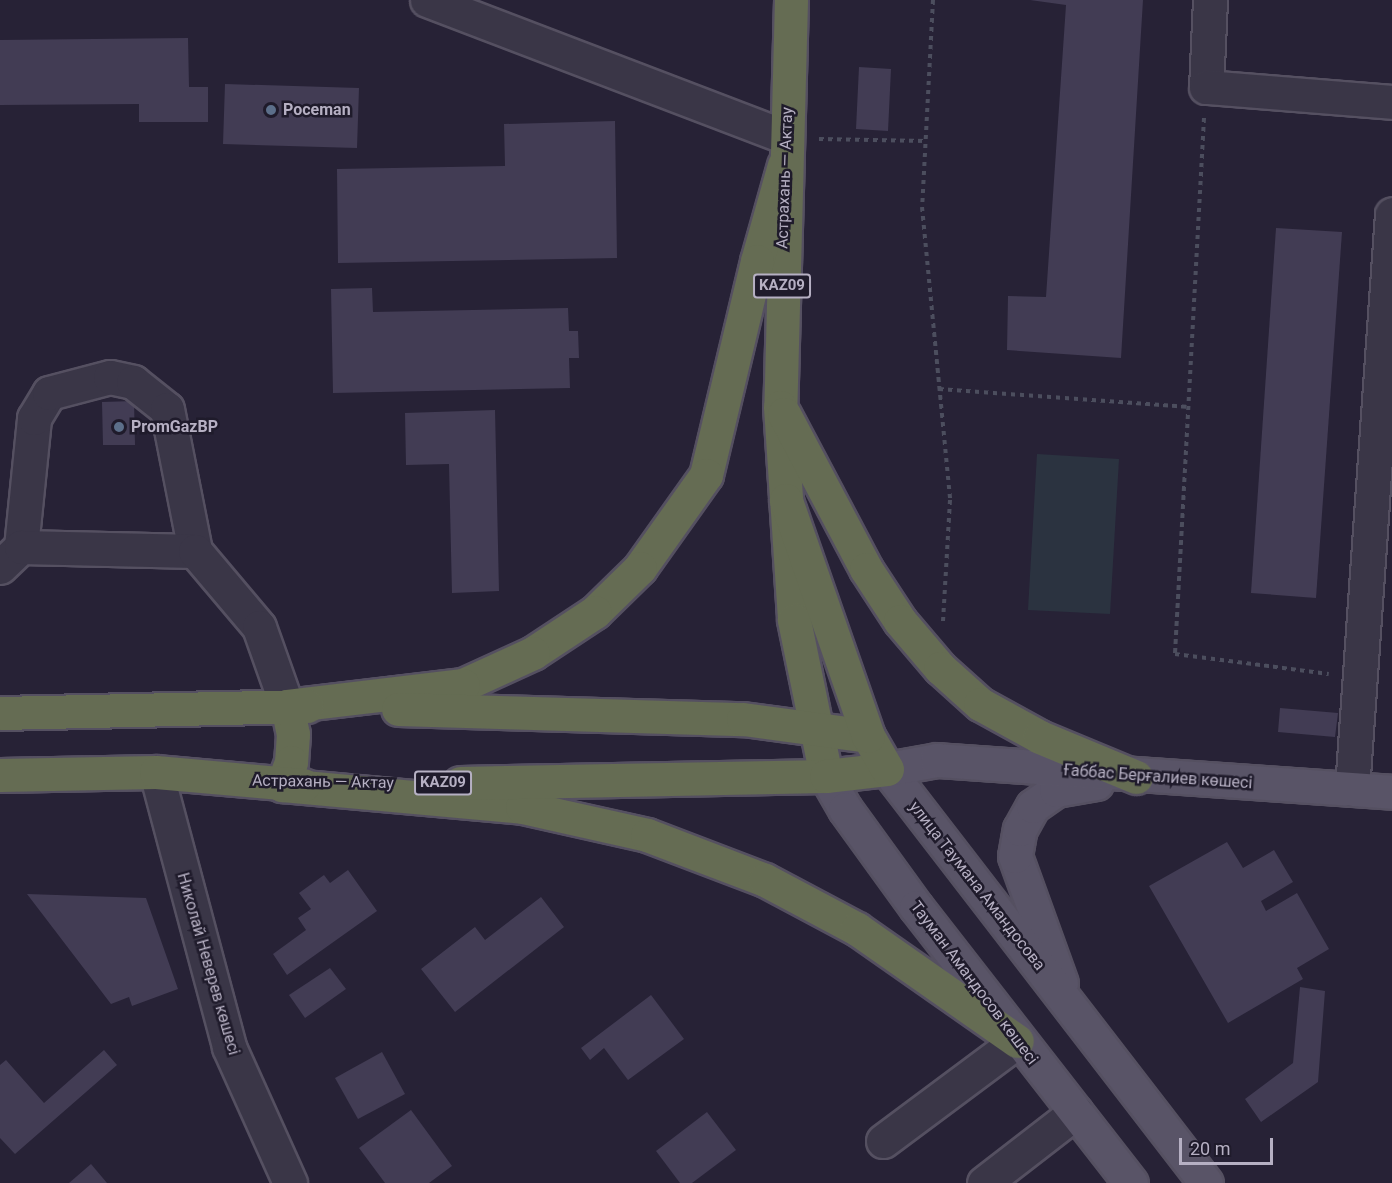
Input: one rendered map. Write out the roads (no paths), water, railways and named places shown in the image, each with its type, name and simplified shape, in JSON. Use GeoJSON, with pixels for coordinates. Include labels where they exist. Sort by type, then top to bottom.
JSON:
{"type":"FeatureCollection","features":[{"type":"Feature","properties":{"kind":"highway","name":"Астрахань — Актау"},"geometry":{"type":"LineString","coordinates":[[791,0],[785,151],[780,407],[794,620],[813,725],[825,776]]}},
{"type":"Feature","properties":{"kind":"highway"},"geometry":{"type":"LineString","coordinates":[[286,706],[463,685],[533,653],[586,618],[640,568],[706,475],[785,151]]}},
{"type":"Feature","properties":{"kind":"highway"},"geometry":{"type":"LineString","coordinates":[[780,407],[867,569],[900,621],[940,668],[980,704],[1040,737],[1136,777]]}},
{"type":"Feature","properties":{"kind":"highway","name":"Астрахань — Актау"},"geometry":{"type":"LineString","coordinates":[[0,775],[156,772],[282,785],[825,776],[887,769],[868,735],[786,500]]}},
{"type":"Feature","properties":{"kind":"highway"},"geometry":{"type":"LineString","coordinates":[[286,706],[293,734],[291,762],[282,785],[522,807],[647,835],[765,880],[857,929],[1017,1041]]}},
{"type":"Feature","properties":{"kind":"highway"},"geometry":{"type":"LineString","coordinates":[[0,713],[286,706],[743,719],[813,725],[868,735]]}},
{"type":"Feature","properties":{"kind":"main road","name":"Ғаббас Берғалиев көшесі"},"geometry":{"type":"LineString","coordinates":[[868,735],[924,760]]}},
{"type":"Feature","properties":{"kind":"main road","name":"Ғаббас Берғалиев көшесі"},"geometry":{"type":"LineString","coordinates":[[887,769],[924,760],[1136,777],[1392,792]]}},
{"type":"Feature","properties":{"kind":"main road","name":"улица Таумана Амандосова"},"geometry":{"type":"LineString","coordinates":[[887,769],[1067,1002]]}},
{"type":"Feature","properties":{"kind":"main road","name":"Тауман Амандосов көшесі"},"geometry":{"type":"LineString","coordinates":[[825,776],[844,809],[1017,1041],[1131,1183]]}},
{"type":"Feature","properties":{"kind":"main road"},"geometry":{"type":"LineString","coordinates":[[1136,777],[1056,790],[1033,806],[1020,829],[1015,856],[1050,945],[1067,1002],[1206,1183]]}},
{"type":"Feature","properties":{"kind":"street"},"geometry":{"type":"LineString","coordinates":[[427,0],[785,151]]}},
{"type":"Feature","properties":{"kind":"street"},"geometry":{"type":"LineString","coordinates":[[1210,0],[1206,87],[1392,102]]}},
{"type":"Feature","properties":{"kind":"street"},"geometry":{"type":"LineString","coordinates":[[1352,789],[1392,214]]}},
{"type":"Feature","properties":{"kind":"street"},"geometry":{"type":"LineString","coordinates":[[195,551],[11,557],[34,418],[49,393],[110,377],[133,382],[167,409],[195,551],[259,627],[286,706]]}},
{"type":"Feature","properties":{"kind":"street","name":"Николай Неверев көшесі"},"geometry":{"type":"LineString","coordinates":[[156,772],[229,1047],[290,1183]]}},
{"type":"Feature","properties":{"kind":"street"},"geometry":{"type":"LineString","coordinates":[[883,1141],[1017,1041]]}},
{"type":"Feature","properties":{"kind":"street"},"geometry":{"type":"LineString","coordinates":[[984,1183],[1076,1112]]}},
{"type":"Feature","properties":{"kind":"place","name":"Poceman"},"geometry":{"type":"Point","coordinates":[271,110]}},
{"type":"Feature","properties":{"kind":"place","name":"PromGazBP"},"geometry":{"type":"Point","coordinates":[119,427]}}]}
